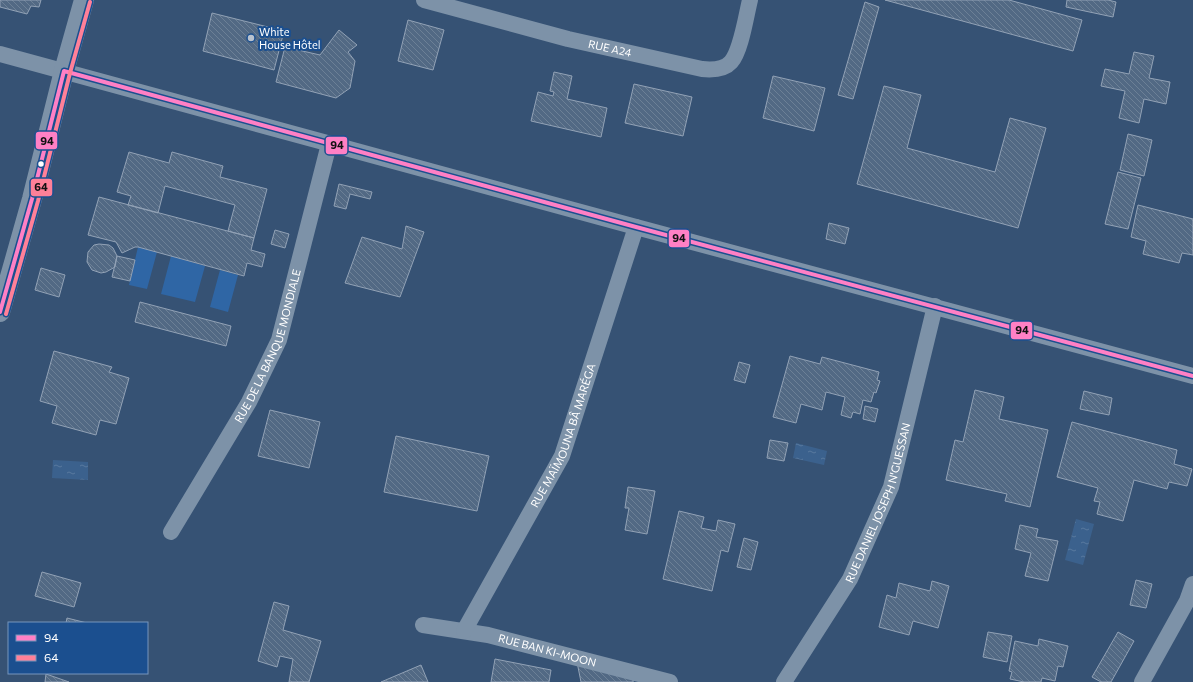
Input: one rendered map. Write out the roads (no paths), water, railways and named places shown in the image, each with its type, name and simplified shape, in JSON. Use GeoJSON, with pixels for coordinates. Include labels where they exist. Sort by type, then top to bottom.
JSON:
{"type":"FeatureCollection","features":[{"type":"Feature","properties":{"kind":"street"},"geometry":{"type":"LineString","coordinates":[[0,312],[32,199],[64,71],[84,0]]}},
{"type":"Feature","properties":{"kind":"street","name":"RUE A24"},"geometry":{"type":"LineString","coordinates":[[424,0],[568,39],[702,69],[713,70],[727,65],[738,52],[750,0]]}},
{"type":"Feature","properties":{"kind":"street"},"geometry":{"type":"LineString","coordinates":[[0,54],[636,228],[935,306],[1193,376]]}},
{"type":"Feature","properties":{"kind":"street","name":"RUE DE LA BANQUE MONDIALE"},"geometry":{"type":"LineString","coordinates":[[171,532],[249,402],[280,340],[329,144]]}},
{"type":"Feature","properties":{"kind":"street","name":"RUE MAÏMOUNA BÂ MARÉGA"},"geometry":{"type":"LineString","coordinates":[[464,630],[562,456],[636,228]]}},
{"type":"Feature","properties":{"kind":"street","name":"RUE DANIEL JOSEPH N'GUESSAN"},"geometry":{"type":"LineString","coordinates":[[784,682],[850,579],[891,487],[935,306]]}},
{"type":"Feature","properties":{"kind":"street"},"geometry":{"type":"LineString","coordinates":[[1142,682],[1187,601],[1193,584]]}},
{"type":"Feature","properties":{"kind":"street","name":"RUE BAN KI-MOON"},"geometry":{"type":"LineString","coordinates":[[423,625],[464,630],[488,635],[670,682]]}},
{"type":"Feature","properties":{"kind":"water"},"geometry":{"type":"Polygon","coordinates":[[[796,443],[827,451],[824,465],[793,458],[796,443]]]}},
{"type":"Feature","properties":{"kind":"water"},"geometry":{"type":"Polygon","coordinates":[[[53,460],[88,462],[88,480],[52,478],[53,460]]]}},
{"type":"Feature","properties":{"kind":"water"},"geometry":{"type":"Polygon","coordinates":[[[1076,519],[1094,524],[1083,565],[1065,560],[1076,519]]]}},
{"type":"Feature","properties":{"kind":"place","name":"White House Hôtel"},"geometry":{"type":"Point","coordinates":[251,38]}}]}
